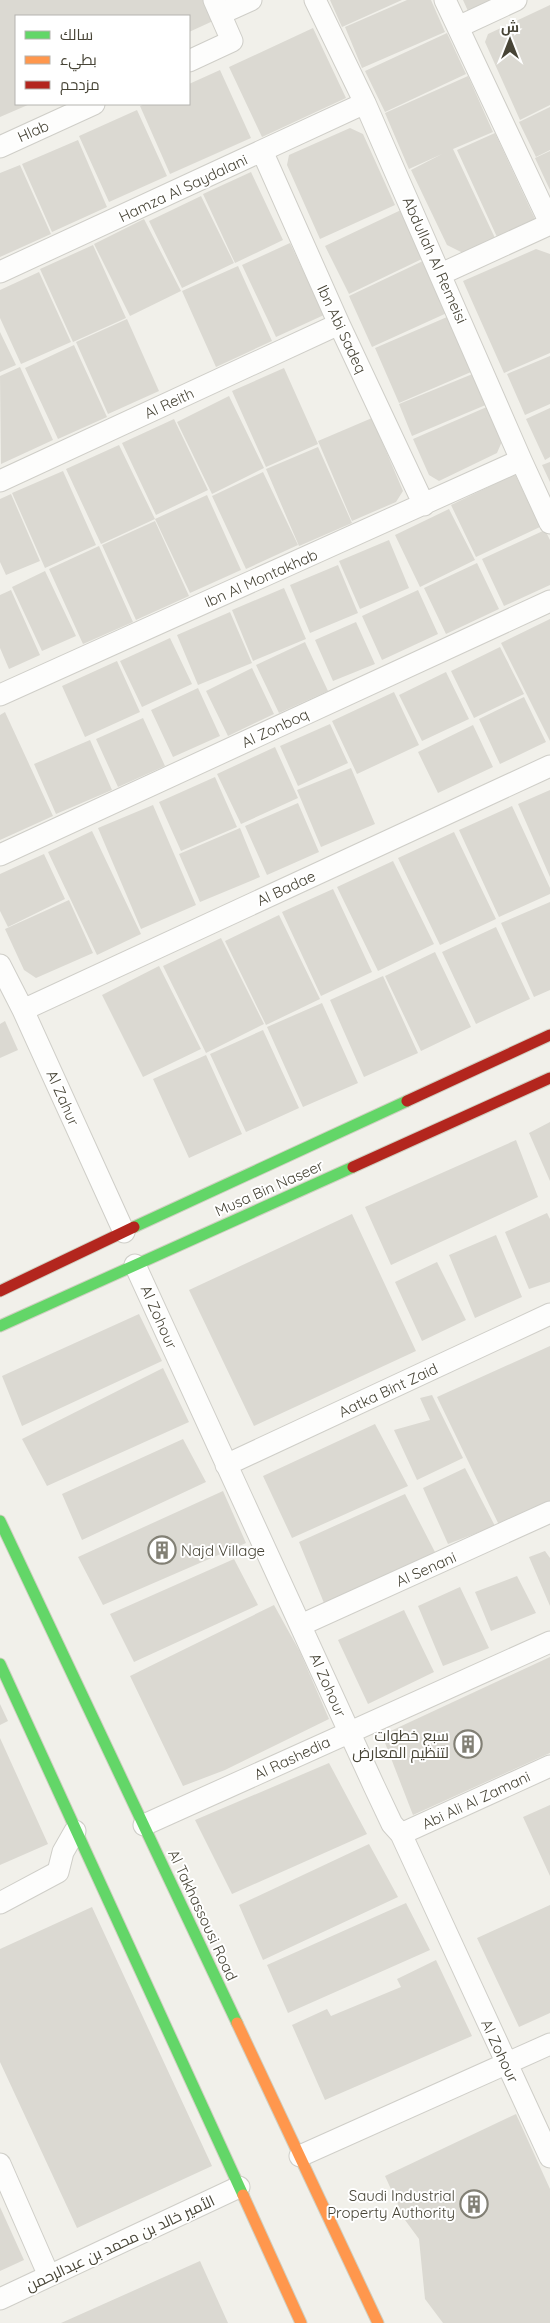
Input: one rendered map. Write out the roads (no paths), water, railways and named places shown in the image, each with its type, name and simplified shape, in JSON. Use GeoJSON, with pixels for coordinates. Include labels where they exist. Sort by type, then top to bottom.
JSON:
{"type":"FeatureCollection","features":[{"type":"Feature","properties":{"kind":"main road"},"geometry":{"type":"LineString","coordinates":[[0,1291],[550,1035]]}},
{"type":"Feature","properties":{"kind":"main road","name":"Musa Bin Naseer"},"geometry":{"type":"LineString","coordinates":[[0,1326],[550,1078]]}},
{"type":"Feature","properties":{"kind":"main road","name":"Al Takhassousi Road"},"geometry":{"type":"LineString","coordinates":[[0,1521],[378,2323]]}},
{"type":"Feature","properties":{"kind":"main road"},"geometry":{"type":"LineString","coordinates":[[0,1664],[301,2323]]}},
{"type":"Feature","properties":{"kind":"street"},"geometry":{"type":"LineString","coordinates":[[190,61],[232,41],[217,7],[251,0]]}},
{"type":"Feature","properties":{"kind":"street","name":"Abdullah Al Remeisi"},"geometry":{"type":"LineString","coordinates":[[315,0],[365,103],[550,523]]}},
{"type":"Feature","properties":{"kind":"street"},"geometry":{"type":"LineString","coordinates":[[441,274],[550,223],[445,0]]}},
{"type":"Feature","properties":{"kind":"street"},"geometry":{"type":"LineString","coordinates":[[458,26],[516,0]]}},
{"type":"Feature","properties":{"kind":"street","name":"Hamza Al Saydalani"},"geometry":{"type":"LineString","coordinates":[[0,272],[365,103]]}},
{"type":"Feature","properties":{"kind":"street","name":"Hlab"},"geometry":{"type":"LineString","coordinates":[[0,147],[92,105]]}},
{"type":"Feature","properties":{"kind":"street","name":"Ibn Abi Sadeq"},"geometry":{"type":"LineString","coordinates":[[262,151],[339,324],[424,505]]}},
{"type":"Feature","properties":{"kind":"street","name":"Al Reith"},"geometry":{"type":"LineString","coordinates":[[0,481],[339,324]]}},
{"type":"Feature","properties":{"kind":"street","name":"Ibn Al Montakhab"},"geometry":{"type":"LineString","coordinates":[[0,695],[521,460]]}},
{"type":"Feature","properties":{"kind":"street","name":"Al Zonboq"},"geometry":{"type":"LineString","coordinates":[[0,856],[550,601]]}},
{"type":"Feature","properties":{"kind":"street","name":"Al Badae"},"geometry":{"type":"LineString","coordinates":[[23,1010],[550,766]]}},
{"type":"Feature","properties":{"kind":"street","name":"Al Zahur"},"geometry":{"type":"LineString","coordinates":[[0,965],[23,1010],[124,1232]]}},
{"type":"Feature","properties":{"kind":"street","name":"Al Zohour"},"geometry":{"type":"LineString","coordinates":[[135,1265],[349,1732],[392,1824],[401,1834],[550,2157]]}},
{"type":"Feature","properties":{"kind":"street","name":"Aatka Bint Zaid"},"geometry":{"type":"LineString","coordinates":[[226,1465],[550,1314]]}},
{"type":"Feature","properties":{"kind":"street","name":"Al Senani"},"geometry":{"type":"LineString","coordinates":[[301,1625],[550,1512]]}},
{"type":"Feature","properties":{"kind":"street","name":"Al Rashedia"},"geometry":{"type":"LineString","coordinates":[[144,1825],[550,1642]]}},
{"type":"Feature","properties":{"kind":"street","name":"Abi Ali Al Zamani"},"geometry":{"type":"LineString","coordinates":[[401,1834],[550,1766]]}},
{"type":"Feature","properties":{"kind":"street"},"geometry":{"type":"LineString","coordinates":[[0,1903],[58,1872],[63,1852],[75,1831]]}},
{"type":"Feature","properties":{"kind":"street"},"geometry":{"type":"LineString","coordinates":[[300,2156],[550,2044]]}},
{"type":"Feature","properties":{"kind":"street"},"geometry":{"type":"LineString","coordinates":[[0,2164],[49,2276]]}},
{"type":"Feature","properties":{"kind":"street","name":"الأمير خالد بن محمد بن عبدالرحمن"},"geometry":{"type":"LineString","coordinates":[[0,2299],[239,2187]]}},
{"type":"Feature","properties":{"kind":"place","name":"Najd Village"},"geometry":{"type":"Point","coordinates":[162,1550]}},
{"type":"Feature","properties":{"kind":"place","name":"سبع خطوات لتنظيم المعارض"},"geometry":{"type":"Point","coordinates":[468,1744]}},
{"type":"Feature","properties":{"kind":"place","name":"Saudi Industrial Property Authority"},"geometry":{"type":"Point","coordinates":[474,2204]}}]}
